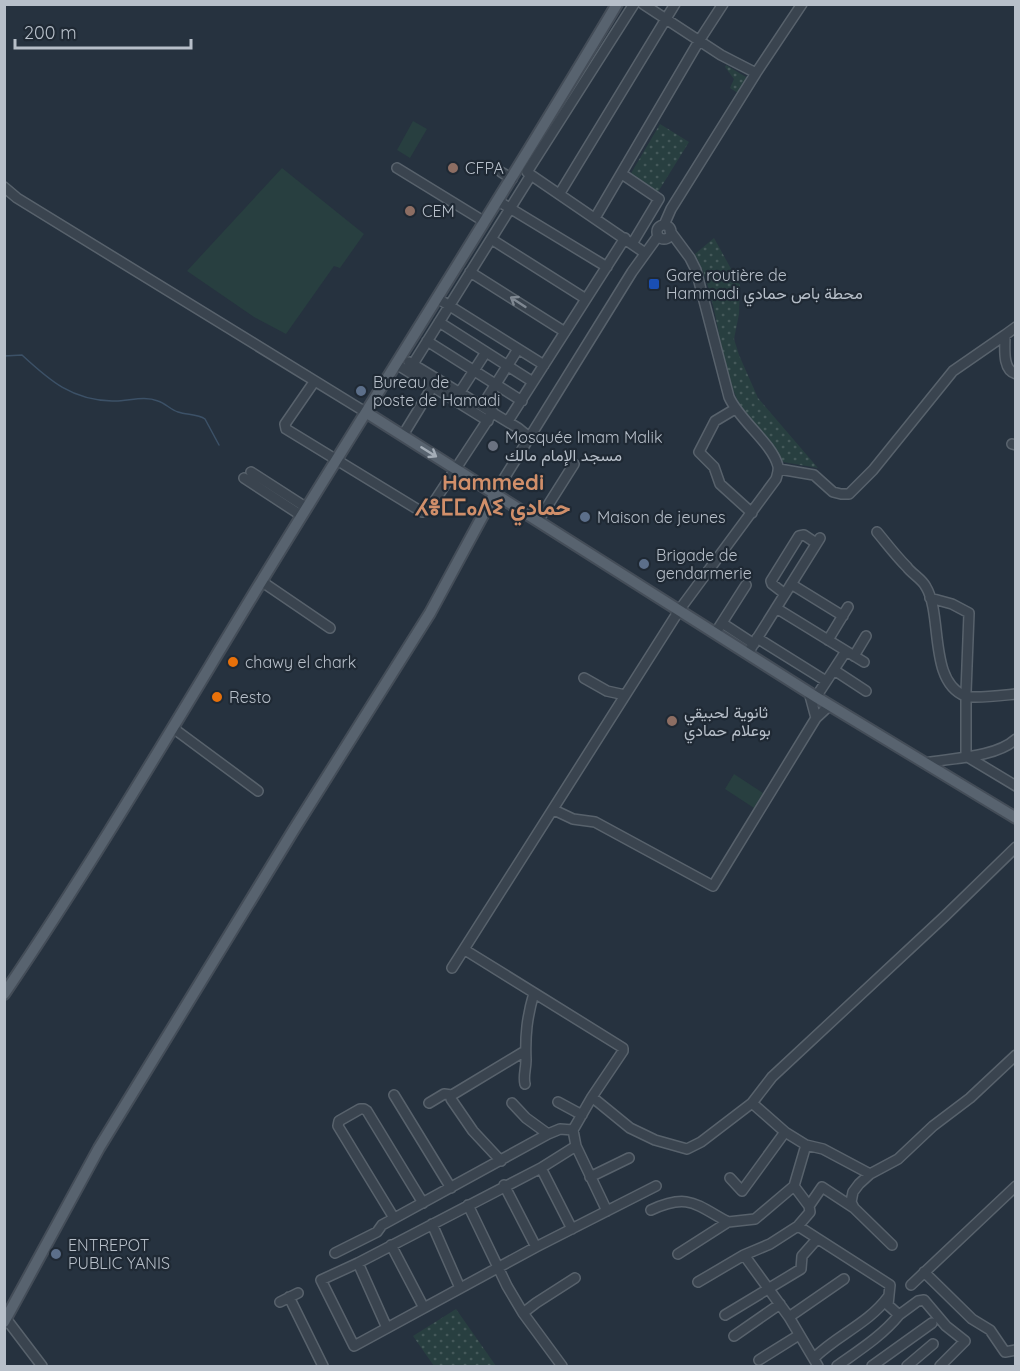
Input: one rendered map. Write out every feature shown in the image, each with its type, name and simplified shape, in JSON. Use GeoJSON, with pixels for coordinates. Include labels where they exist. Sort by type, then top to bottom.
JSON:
{"type":"FeatureCollection","features":[{"type":"Feature","properties":{"kind":"main road"},"geometry":{"type":"LineString","coordinates":[[4,994],[173,728],[261,581],[498,201],[522,174],[617,4]]}},
{"type":"Feature","properties":{"kind":"main road"},"geometry":{"type":"LineString","coordinates":[[367,412],[680,609],[753,645],[813,695],[1016,818]]}},
{"type":"Feature","properties":{"kind":"main road"},"geometry":{"type":"LineString","coordinates":[[5,1319],[99,1148],[430,613],[495,493]]}},
{"type":"Feature","properties":{"kind":"street"},"geometry":{"type":"LineString","coordinates":[[413,363],[510,208],[522,174],[634,4]]}},
{"type":"Feature","properties":{"kind":"street"},"geometry":{"type":"LineString","coordinates":[[644,4],[699,41],[756,73]]}},
{"type":"Feature","properties":{"kind":"street"},"geometry":{"type":"LineString","coordinates":[[560,193],[675,4]]}},
{"type":"Feature","properties":{"kind":"street"},"geometry":{"type":"LineString","coordinates":[[595,218],[723,4]]}},
{"type":"Feature","properties":{"kind":"street"},"geometry":{"type":"LineString","coordinates":[[495,493],[645,253],[664,233],[671,209],[802,4]]}},
{"type":"Feature","properties":{"kind":"street"},"geometry":{"type":"LineString","coordinates":[[397,168],[485,222]]}},
{"type":"Feature","properties":{"kind":"street"},"geometry":{"type":"LineString","coordinates":[[501,172],[522,174],[560,193],[645,253]]}},
{"type":"Feature","properties":{"kind":"street"},"geometry":{"type":"LineString","coordinates":[[508,421],[607,267],[659,199],[622,174]]}},
{"type":"Feature","properties":{"kind":"street"},"geometry":{"type":"LineString","coordinates":[[4,187],[17,198],[314,382],[367,412]]}},
{"type":"Feature","properties":{"kind":"street"},"geometry":{"type":"LineString","coordinates":[[498,201],[607,267]]}},
{"type":"Feature","properties":{"kind":"street"},"geometry":{"type":"LineString","coordinates":[[452,968],[680,609],[776,480],[779,468],[774,457],[735,409],[727,392],[698,276],[690,258],[664,233]]}},
{"type":"Feature","properties":{"kind":"street"},"geometry":{"type":"LineString","coordinates":[[491,240],[586,299]]}},
{"type":"Feature","properties":{"kind":"street"},"geometry":{"type":"LineString","coordinates":[[470,272],[565,332]]}},
{"type":"Feature","properties":{"kind":"street"},"geometry":{"type":"LineString","coordinates":[[438,298],[544,365]]}},
{"type":"Feature","properties":{"kind":"street"},"geometry":{"type":"LineString","coordinates":[[439,322],[533,382]]}},
{"type":"Feature","properties":{"kind":"street"},"geometry":{"type":"LineString","coordinates":[[779,468],[814,475],[833,492],[849,494],[873,470],[953,371],[1016,327]]}},
{"type":"Feature","properties":{"kind":"street"},"geometry":{"type":"LineString","coordinates":[[460,392],[496,334]]}},
{"type":"Feature","properties":{"kind":"street"},"geometry":{"type":"LineString","coordinates":[[1005,335],[1007,368],[1016,374]]}},
{"type":"Feature","properties":{"kind":"street"},"geometry":{"type":"LineString","coordinates":[[427,341],[522,401]]}},
{"type":"Feature","properties":{"kind":"street"},"geometry":{"type":"LineString","coordinates":[[482,406],[518,349]]}},
{"type":"Feature","properties":{"kind":"street"},"geometry":{"type":"LineString","coordinates":[[398,360],[433,386],[490,416],[508,421],[529,437]]}},
{"type":"Feature","properties":{"kind":"street"},"geometry":{"type":"LineString","coordinates":[[398,360],[413,363],[482,406],[490,416]]}},
{"type":"Feature","properties":{"kind":"street"},"geometry":{"type":"LineString","coordinates":[[314,382],[285,427],[336,461],[426,513],[490,416]]}},
{"type":"Feature","properties":{"kind":"street"},"geometry":{"type":"LineString","coordinates":[[403,435],[433,386]]}},
{"type":"Feature","properties":{"kind":"street"},"geometry":{"type":"LineString","coordinates":[[735,409],[715,421],[699,452],[714,467],[720,484],[752,513]]}},
{"type":"Feature","properties":{"kind":"street"},"geometry":{"type":"LineString","coordinates":[[538,520],[574,464]]}},
{"type":"Feature","properties":{"kind":"street"},"geometry":{"type":"LineString","coordinates":[[247,475],[304,512]]}},
{"type":"Feature","properties":{"kind":"street"},"geometry":{"type":"LineString","coordinates":[[877,532],[906,567],[926,586],[941,659],[948,680],[954,688],[966,697],[1016,694]]}},
{"type":"Feature","properties":{"kind":"street"},"geometry":{"type":"LineString","coordinates":[[785,594],[768,585],[799,536],[804,535],[818,541],[777,608],[753,645],[826,681]]}},
{"type":"Feature","properties":{"kind":"street"},"geometry":{"type":"LineString","coordinates":[[261,581],[330,627]]}},
{"type":"Feature","properties":{"kind":"street"},"geometry":{"type":"LineString","coordinates":[[791,584],[845,611],[828,640]]}},
{"type":"Feature","properties":{"kind":"street"},"geometry":{"type":"LineString","coordinates":[[719,628],[746,585]]}},
{"type":"Feature","properties":{"kind":"street"},"geometry":{"type":"LineString","coordinates":[[930,598],[952,604],[969,613],[966,756]]}},
{"type":"Feature","properties":{"kind":"street"},"geometry":{"type":"LineString","coordinates":[[777,608],[864,662]]}},
{"type":"Feature","properties":{"kind":"street"},"geometry":{"type":"LineString","coordinates":[[816,718],[813,695],[866,636]]}},
{"type":"Feature","properties":{"kind":"street"},"geometry":{"type":"LineString","coordinates":[[834,670],[866,691]]}},
{"type":"Feature","properties":{"kind":"street"},"geometry":{"type":"LineString","coordinates":[[584,678],[607,691],[626,695]]}},
{"type":"Feature","properties":{"kind":"street"},"geometry":{"type":"LineString","coordinates":[[554,810],[573,819],[594,822],[713,886],[816,718],[830,705]]}},
{"type":"Feature","properties":{"kind":"street"},"geometry":{"type":"LineString","coordinates":[[173,728],[258,791]]}},
{"type":"Feature","properties":{"kind":"street"},"geometry":{"type":"LineString","coordinates":[[924,763],[1004,748],[1015,741]]}},
{"type":"Feature","properties":{"kind":"street"},"geometry":{"type":"LineString","coordinates":[[966,756],[1016,786]]}},
{"type":"Feature","properties":{"kind":"street"},"geometry":{"type":"LineString","coordinates":[[592,1097],[630,1128],[655,1140],[687,1149],[701,1142],[752,1102],[772,1077],[1016,848]]}},
{"type":"Feature","properties":{"kind":"street"},"geometry":{"type":"LineString","coordinates":[[465,950],[623,1048],[573,1130],[576,1146],[607,1211]]}},
{"type":"Feature","properties":{"kind":"street"},"geometry":{"type":"LineString","coordinates":[[525,1084],[523,1077],[526,1022],[534,993]]}},
{"type":"Feature","properties":{"kind":"street"},"geometry":{"type":"LineString","coordinates":[[429,1103],[449,1096],[525,1051]]}},
{"type":"Feature","properties":{"kind":"street"},"geometry":{"type":"LineString","coordinates":[[854,1208],[851,1202],[853,1192],[870,1174],[898,1160],[933,1126],[970,1098],[1016,1055]]}},
{"type":"Feature","properties":{"kind":"street"},"geometry":{"type":"LineString","coordinates":[[394,1095],[451,1188]]}},
{"type":"Feature","properties":{"kind":"street"},"geometry":{"type":"LineString","coordinates":[[449,1096],[473,1131],[501,1161]]}},
{"type":"Feature","properties":{"kind":"street"},"geometry":{"type":"LineString","coordinates":[[558,1102],[582,1115]]}},
{"type":"Feature","properties":{"kind":"street"},"geometry":{"type":"LineString","coordinates":[[752,1102],[785,1132],[806,1146],[823,1149],[870,1174]]}},
{"type":"Feature","properties":{"kind":"street"},"geometry":{"type":"LineString","coordinates":[[512,1103],[526,1118],[548,1134]]}},
{"type":"Feature","properties":{"kind":"street"},"geometry":{"type":"LineString","coordinates":[[394,1218],[338,1126],[340,1120],[360,1109],[367,1111],[423,1203]]}},
{"type":"Feature","properties":{"kind":"street"},"geometry":{"type":"LineString","coordinates":[[335,1253],[377,1232],[382,1225],[394,1218],[548,1134],[560,1129],[573,1130]]}},
{"type":"Feature","properties":{"kind":"street"},"geometry":{"type":"LineString","coordinates":[[730,1178],[742,1191],[785,1132]]}},
{"type":"Feature","properties":{"kind":"street"},"geometry":{"type":"LineString","coordinates":[[576,1146],[540,1168],[321,1280],[354,1346],[536,1247],[656,1186]]}},
{"type":"Feature","properties":{"kind":"street"},"geometry":{"type":"LineString","coordinates":[[678,1254],[728,1222],[755,1219],[794,1186],[806,1146]]}},
{"type":"Feature","properties":{"kind":"street"},"geometry":{"type":"LineString","coordinates":[[590,1177],[629,1158]]}},
{"type":"Feature","properties":{"kind":"street"},"geometry":{"type":"LineString","coordinates":[[540,1168],[572,1229]]}},
{"type":"Feature","properties":{"kind":"street"},"geometry":{"type":"LineString","coordinates":[[504,1185],[536,1247]]}},
{"type":"Feature","properties":{"kind":"street"},"geometry":{"type":"LineString","coordinates":[[698,1282],[744,1255],[770,1244],[798,1226],[810,1212],[809,1206],[794,1186]]}},
{"type":"Feature","properties":{"kind":"street"},"geometry":{"type":"LineString","coordinates":[[911,1285],[1016,1186]]}},
{"type":"Feature","properties":{"kind":"street"},"geometry":{"type":"LineString","coordinates":[[809,1206],[822,1187],[854,1208],[892,1245]]}},
{"type":"Feature","properties":{"kind":"street"},"geometry":{"type":"LineString","coordinates":[[651,1210],[678,1200],[689,1201],[728,1222]]}},
{"type":"Feature","properties":{"kind":"street"},"geometry":{"type":"LineString","coordinates":[[468,1205],[498,1268],[523,1313],[562,1366]]}},
{"type":"Feature","properties":{"kind":"street"},"geometry":{"type":"LineString","coordinates":[[432,1224],[460,1288]]}},
{"type":"Feature","properties":{"kind":"street"},"geometry":{"type":"LineString","coordinates":[[798,1226],[890,1285],[888,1305],[899,1315]]}},
{"type":"Feature","properties":{"kind":"street"},"geometry":{"type":"LineString","coordinates":[[725,1315],[801,1269],[802,1256],[817,1239]]}},
{"type":"Feature","properties":{"kind":"street"},"geometry":{"type":"LineString","coordinates":[[392,1245],[424,1308]]}},
{"type":"Feature","properties":{"kind":"street"},"geometry":{"type":"LineString","coordinates":[[744,1255],[789,1317],[816,1362],[825,1347],[879,1310],[888,1297]]}},
{"type":"Feature","properties":{"kind":"street"},"geometry":{"type":"LineString","coordinates":[[358,1263],[387,1328]]}},
{"type":"Feature","properties":{"kind":"street"},"geometry":{"type":"LineString","coordinates":[[924,1272],[972,1319],[990,1330],[1003,1350],[1007,1352],[1016,1350]]}},
{"type":"Feature","properties":{"kind":"street"},"geometry":{"type":"LineString","coordinates":[[523,1313],[575,1278]]}},
{"type":"Feature","properties":{"kind":"street"},"geometry":{"type":"LineString","coordinates":[[789,1317],[844,1279]]}},
{"type":"Feature","properties":{"kind":"street"},"geometry":{"type":"LineString","coordinates":[[289,1297],[323,1366]]}},
{"type":"Feature","properties":{"kind":"street"},"geometry":{"type":"LineString","coordinates":[[837,1366],[882,1334],[899,1315],[918,1301],[924,1300],[933,1318],[965,1341],[940,1366]]}},
{"type":"Feature","properties":{"kind":"street"},"geometry":{"type":"LineString","coordinates":[[734,1336],[780,1305]]}},
{"type":"Feature","properties":{"kind":"street"},"geometry":{"type":"LineString","coordinates":[[872,1366],[933,1318]]}},
{"type":"Feature","properties":{"kind":"street"},"geometry":{"type":"LineString","coordinates":[[5,1319],[42,1366]]}},
{"type":"Feature","properties":{"kind":"street"},"geometry":{"type":"LineString","coordinates":[[759,1360],[799,1335]]}},
{"type":"Feature","properties":{"kind":"street"},"geometry":{"type":"LineString","coordinates":[[907,1366],[933,1344]]}},
{"type":"Feature","properties":{"kind":"green space"},"geometry":{"type":"Polygon","coordinates":[[[726,65],[751,80],[741,95],[730,88],[734,79],[725,67],[726,65]]]}},
{"type":"Feature","properties":{"kind":"green space"},"geometry":{"type":"Polygon","coordinates":[[[413,121],[427,129],[410,158],[397,150],[413,121]]]}},
{"type":"Feature","properties":{"kind":"green space"},"geometry":{"type":"Polygon","coordinates":[[[660,124],[689,142],[658,192],[630,175],[660,124]]]}},
{"type":"Feature","properties":{"kind":"green space"},"geometry":{"type":"Polygon","coordinates":[[[282,168],[364,234],[340,268],[334,266],[286,334],[254,317],[187,271],[282,168]]]}},
{"type":"Feature","properties":{"kind":"green space"},"geometry":{"type":"Polygon","coordinates":[[[714,238],[740,285],[739,314],[734,339],[758,398],[818,468],[783,462],[747,416],[737,399],[725,363],[709,289],[695,254],[714,238]]]}},
{"type":"Feature","properties":{"kind":"green space"},"geometry":{"type":"Polygon","coordinates":[[[734,774],[763,793],[754,808],[725,789],[734,774]]]}},
{"type":"Feature","properties":{"kind":"green space"},"geometry":{"type":"Polygon","coordinates":[[[456,1309],[496,1366],[434,1366],[413,1336],[456,1309]]]}},
{"type":"Feature","properties":{"kind":"waterway"},"geometry":{"type":"LineString","coordinates":[[4,356],[22,355],[52,381],[85,397],[112,401],[152,399],[178,412],[202,417],[219,445]]}},
{"type":"Feature","properties":{"kind":"place","name":"CFPA"},"geometry":{"type":"Point","coordinates":[453,168]}},
{"type":"Feature","properties":{"kind":"place","name":"CEM"},"geometry":{"type":"Point","coordinates":[410,211]}},
{"type":"Feature","properties":{"kind":"place","name":"Gare routière de Hammadi محطة باص حمادي"},"geometry":{"type":"Point","coordinates":[654,284]}},
{"type":"Feature","properties":{"kind":"place","name":"Bureau de poste de Hamadi"},"geometry":{"type":"Point","coordinates":[361,391]}},
{"type":"Feature","properties":{"kind":"place","name":"Mosquée Imam Malik مسجد الإمام مالك"},"geometry":{"type":"Point","coordinates":[493,446]}},
{"type":"Feature","properties":{"kind":"place","name":"Maison de jeunes"},"geometry":{"type":"Point","coordinates":[585,517]}},
{"type":"Feature","properties":{"kind":"place","name":"Brigade de gendarmerie"},"geometry":{"type":"Point","coordinates":[644,564]}},
{"type":"Feature","properties":{"kind":"place","name":"chawy el chark"},"geometry":{"type":"Point","coordinates":[233,662]}},
{"type":"Feature","properties":{"kind":"place","name":"Resto"},"geometry":{"type":"Point","coordinates":[217,697]}},
{"type":"Feature","properties":{"kind":"place","name":"ثانوية لحبيقي بوعلام حمادي"},"geometry":{"type":"Point","coordinates":[672,721]}},
{"type":"Feature","properties":{"kind":"place","name":"ENTREPOT PUBLIC YANIS"},"geometry":{"type":"Point","coordinates":[56,1254]}},
{"type":"Feature","properties":{"kind":"district","name":"Hammedi ⵃⴻⵎⵎⴰⴷⵉ حمادي"},"geometry":{"type":"Point","coordinates":[493,494]}}]}
